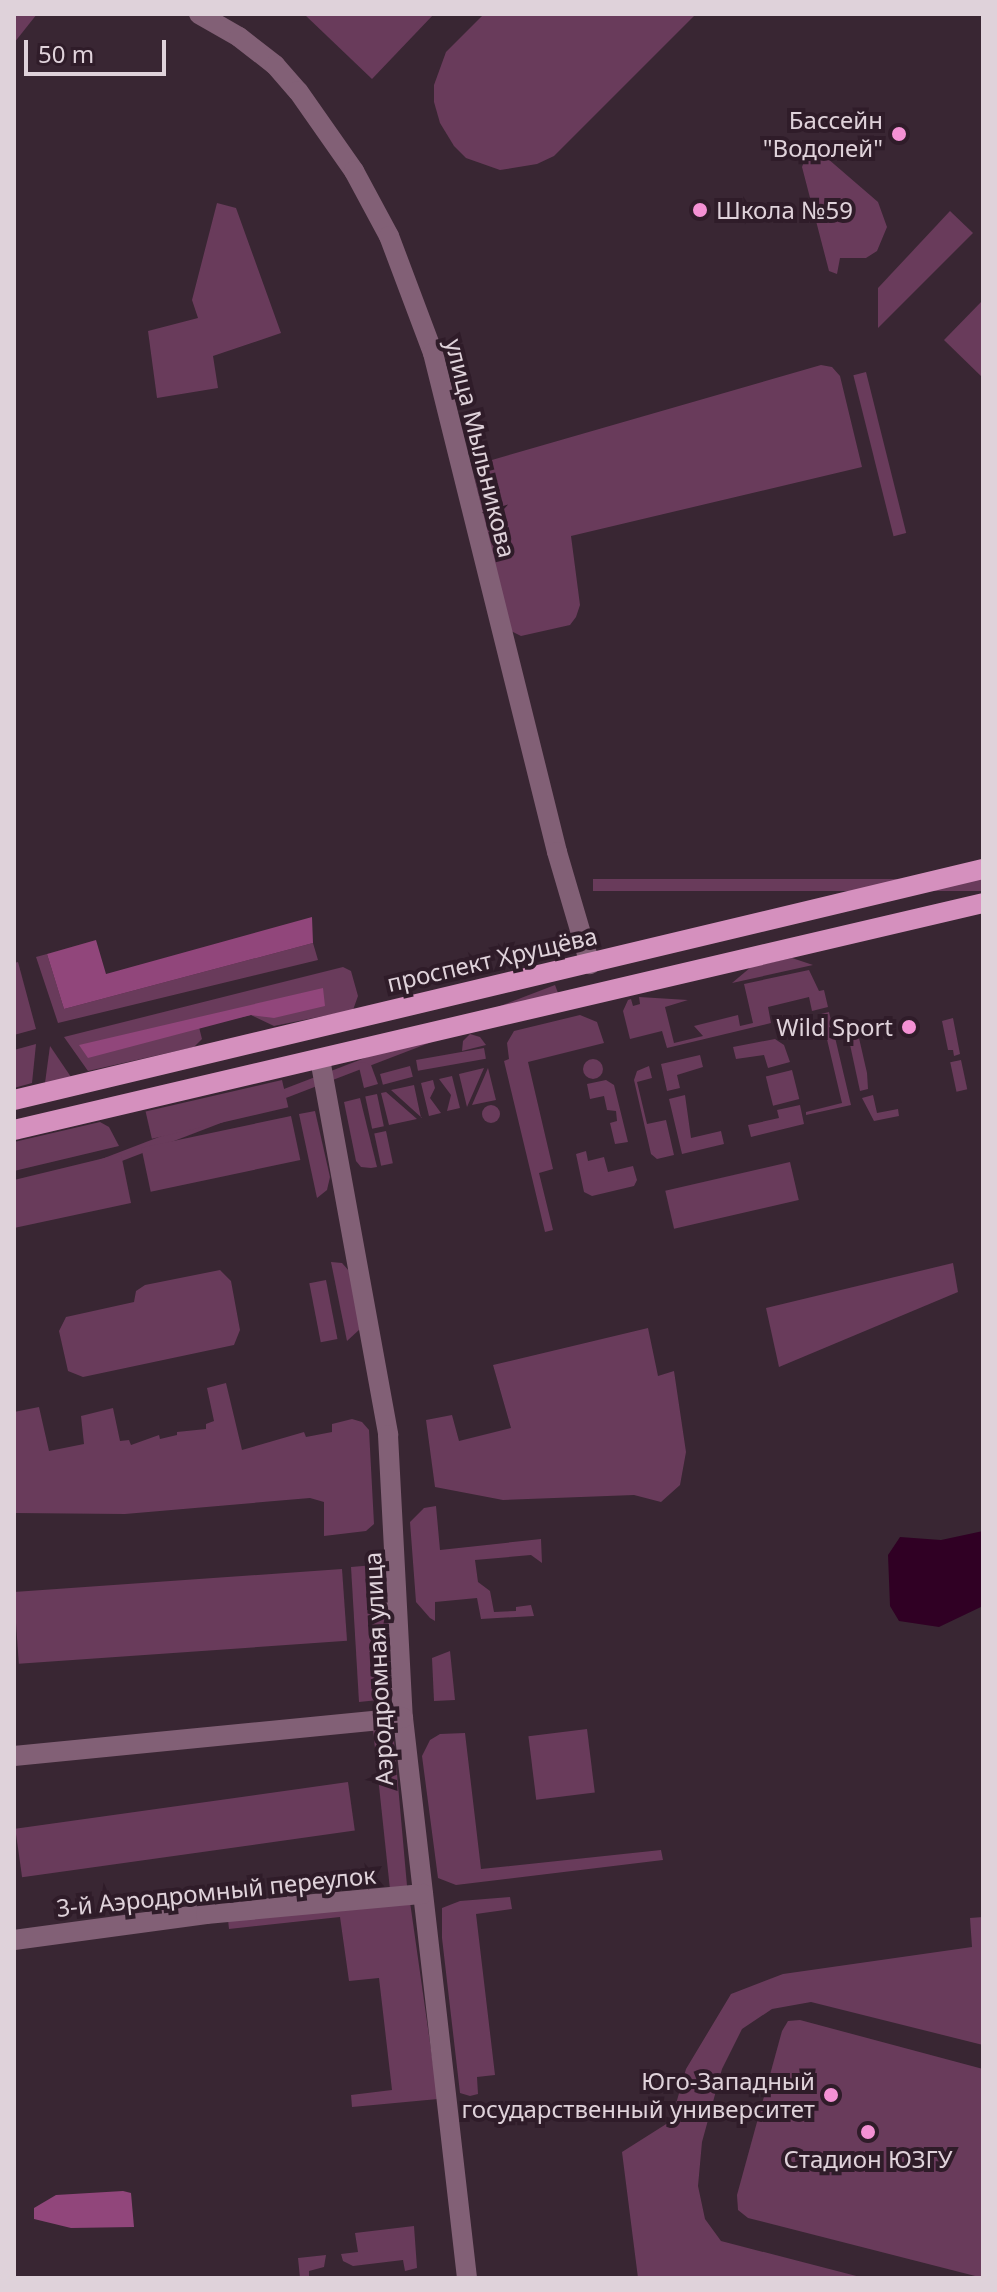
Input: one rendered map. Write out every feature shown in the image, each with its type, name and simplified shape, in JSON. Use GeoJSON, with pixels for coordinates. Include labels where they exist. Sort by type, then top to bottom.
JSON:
{"type":"FeatureCollection","features":[{"type":"Feature","properties":{"kind":"main road","name":"проспект Хрущёва"},"geometry":{"type":"LineString","coordinates":[[14,1100],[983,869]]}},
{"type":"Feature","properties":{"kind":"main road"},"geometry":{"type":"LineString","coordinates":[[14,1130],[983,903]]}},
{"type":"Feature","properties":{"kind":"main road"},"geometry":{"type":"LineString","coordinates":[[590,964],[601,993]]}},
{"type":"Feature","properties":{"kind":"street","name":"улица Мыльникова"},"geometry":{"type":"LineString","coordinates":[[199,14],[239,37],[275,65],[298,91],[354,171],[389,236],[433,353],[557,852],[590,964]]}},
{"type":"Feature","properties":{"kind":"street","name":"Аэродромная улица"},"geometry":{"type":"LineString","coordinates":[[320,1059],[388,1435],[395,1516],[403,1718],[467,2278]]}},
{"type":"Feature","properties":{"kind":"street"},"geometry":{"type":"LineString","coordinates":[[14,1756],[403,1718]]}},
{"type":"Feature","properties":{"kind":"street","name":"3-й Аэродромный переулок"},"geometry":{"type":"LineString","coordinates":[[14,1940],[206,1914],[423,1894]]}},
{"type":"Feature","properties":{"kind":"shaded area"},"geometry":{"type":"Polygon","coordinates":[[[14,14],[37,14],[14,43],[14,14]]]}},
{"type":"Feature","properties":{"kind":"shaded area"},"geometry":{"type":"Polygon","coordinates":[[[304,14],[434,14],[372,79],[304,14]]]}},
{"type":"Feature","properties":{"kind":"shaded area"},"geometry":{"type":"Polygon","coordinates":[[[484,14],[696,14],[554,156],[537,164],[500,170],[466,158],[454,146],[440,123],[434,102],[434,85],[446,52],[484,14]]]}},
{"type":"Feature","properties":{"kind":"shaded area"},"geometry":{"type":"Polygon","coordinates":[[[820,152],[878,202],[887,227],[877,251],[866,258],[840,258],[837,274],[829,271],[802,167],[805,159],[820,152]]]}},
{"type":"Feature","properties":{"kind":"shaded area"},"geometry":{"type":"Polygon","coordinates":[[[217,203],[236,208],[281,333],[213,356],[218,388],[157,398],[148,331],[198,318],[192,300],[217,203]]]}},
{"type":"Feature","properties":{"kind":"shaded area"},"geometry":{"type":"Polygon","coordinates":[[[950,211],[973,233],[878,328],[878,288],[950,211]]]}},
{"type":"Feature","properties":{"kind":"shaded area"},"geometry":{"type":"Polygon","coordinates":[[[983,300],[983,378],[944,340],[983,300]]]}},
{"type":"Feature","properties":{"kind":"shaded area"},"geometry":{"type":"Polygon","coordinates":[[[821,365],[832,367],[840,376],[862,467],[571,536],[580,605],[576,617],[570,625],[521,636],[509,630],[475,479],[485,462],[821,365]]]}},
{"type":"Feature","properties":{"kind":"shaded area"},"geometry":{"type":"Polygon","coordinates":[[[866,372],[906,533],[894,536],[853,375],[866,372]]]}},
{"type":"Feature","properties":{"kind":"shaded area"},"geometry":{"type":"Polygon","coordinates":[[[593,879],[983,879],[983,891],[593,891],[593,879]]]}},
{"type":"Feature","properties":{"kind":"shaded area"},"geometry":{"type":"Polygon","coordinates":[[[312,917],[313,943],[64,1009],[47,954],[96,940],[106,974],[312,917]]]}},
{"type":"Feature","properties":{"kind":"shaded area"},"geometry":{"type":"Polygon","coordinates":[[[313,943],[318,960],[58,1023],[36,957],[47,954],[64,1009],[313,943]]]}},
{"type":"Feature","properties":{"kind":"shaded area"},"geometry":{"type":"Polygon","coordinates":[[[792,958],[813,965],[732,983],[751,967],[792,958]]]}},
{"type":"Feature","properties":{"kind":"shaded area"},"geometry":{"type":"Polygon","coordinates":[[[18,962],[36,1029],[14,1035],[14,963],[18,962]]]}},
{"type":"Feature","properties":{"kind":"shaded area"},"geometry":{"type":"Polygon","coordinates":[[[343,967],[351,971],[358,996],[353,1010],[274,1026],[251,1015],[199,1027],[202,1039],[194,1047],[88,1071],[64,1037],[343,967]]]}},
{"type":"Feature","properties":{"kind":"shaded area"},"geometry":{"type":"Polygon","coordinates":[[[809,970],[819,991],[824,990],[828,1007],[812,1011],[809,997],[768,1007],[771,1023],[667,1048],[662,1031],[630,1039],[623,1011],[628,1000],[631,999],[633,1006],[640,1004],[639,997],[688,1000],[665,1007],[674,1043],[703,1036],[694,1026],[738,1015],[740,1026],[753,1023],[744,984],[809,970]]]}},
{"type":"Feature","properties":{"kind":"shaded area"},"geometry":{"type":"Polygon","coordinates":[[[555,985],[558,993],[39,1193],[36,1184],[555,985]]]}},
{"type":"Feature","properties":{"kind":"shaded area"},"geometry":{"type":"Polygon","coordinates":[[[323,988],[325,1006],[274,1018],[251,1015],[88,1058],[79,1045],[323,988]]]}},
{"type":"Feature","properties":{"kind":"shaded area"},"geometry":{"type":"Polygon","coordinates":[[[829,1012],[851,1105],[806,1115],[806,1112],[842,1103],[821,1014],[829,1012]]]}},
{"type":"Feature","properties":{"kind":"shaded area"},"geometry":{"type":"Polygon","coordinates":[[[580,1015],[597,1022],[604,1043],[528,1062],[553,1169],[539,1173],[553,1230],[545,1232],[504,1061],[509,1059],[507,1043],[514,1031],[580,1015]]]}},
{"type":"Feature","properties":{"kind":"shaded area"},"geometry":{"type":"Polygon","coordinates":[[[953,1018],[960,1054],[954,1056],[953,1050],[948,1050],[942,1021],[953,1018]]]}},
{"type":"Feature","properties":{"kind":"shaded area"},"geometry":{"type":"Polygon","coordinates":[[[470,1034],[480,1037],[486,1045],[462,1051],[463,1041],[470,1034]]]}},
{"type":"Feature","properties":{"kind":"shaded area"},"geometry":{"type":"Polygon","coordinates":[[[859,1038],[868,1089],[860,1091],[849,1040],[859,1038]]]}},
{"type":"Feature","properties":{"kind":"shaded area"},"geometry":{"type":"Polygon","coordinates":[[[775,1039],[784,1045],[790,1062],[768,1068],[764,1055],[736,1059],[733,1047],[775,1039]]]}},
{"type":"Feature","properties":{"kind":"shaded area"},"geometry":{"type":"Polygon","coordinates":[[[36,1044],[32,1083],[14,1088],[14,1050],[36,1044]]]}},
{"type":"Feature","properties":{"kind":"shaded area"},"geometry":{"type":"Polygon","coordinates":[[[50,1046],[71,1077],[45,1083],[50,1046]]]}},
{"type":"Feature","properties":{"kind":"shaded area"},"geometry":{"type":"Polygon","coordinates":[[[484,1048],[486,1059],[418,1071],[416,1060],[484,1048]]]}},
{"type":"Feature","properties":{"kind":"shaded area"},"geometry":{"type":"Polygon","coordinates":[[[700,1055],[703,1067],[677,1075],[680,1088],[667,1091],[661,1064],[700,1055]]]}},
{"type":"Feature","properties":{"kind":"shaded area"},"geometry":{"type":"Polygon","coordinates":[[[589,1059],[597,1059],[603,1069],[597,1079],[589,1079],[583,1073],[583,1065],[589,1059]]]}},
{"type":"Feature","properties":{"kind":"shaded area"},"geometry":{"type":"Polygon","coordinates":[[[961,1060],[967,1089],[956,1092],[950,1062],[961,1060]]]}},
{"type":"Feature","properties":{"kind":"shaded area"},"geometry":{"type":"Polygon","coordinates":[[[358,1063],[371,1065],[378,1084],[364,1088],[358,1063]]]}},
{"type":"Feature","properties":{"kind":"shaded area"},"geometry":{"type":"Polygon","coordinates":[[[410,1066],[413,1077],[383,1085],[380,1074],[410,1066]]]}},
{"type":"Feature","properties":{"kind":"shaded area"},"geometry":{"type":"Polygon","coordinates":[[[649,1066],[652,1078],[637,1082],[647,1124],[666,1120],[674,1155],[657,1159],[651,1154],[634,1080],[637,1071],[649,1066]]]}},
{"type":"Feature","properties":{"kind":"shaded area"},"geometry":{"type":"Polygon","coordinates":[[[484,1068],[467,1107],[459,1074],[484,1068]]]}},
{"type":"Feature","properties":{"kind":"shaded area"},"geometry":{"type":"Polygon","coordinates":[[[488,1068],[496,1100],[472,1105],[488,1068]]]}},
{"type":"Feature","properties":{"kind":"shaded area"},"geometry":{"type":"Polygon","coordinates":[[[792,1070],[799,1099],[773,1106],[766,1077],[792,1070]]]}},
{"type":"Feature","properties":{"kind":"shaded area"},"geometry":{"type":"Polygon","coordinates":[[[452,1076],[460,1108],[447,1111],[451,1095],[439,1079],[452,1076]]]}},
{"type":"Feature","properties":{"kind":"shaded area"},"geometry":{"type":"Polygon","coordinates":[[[282,1080],[288,1107],[152,1139],[146,1111],[282,1080]]]}},
{"type":"Feature","properties":{"kind":"shaded area"},"geometry":{"type":"Polygon","coordinates":[[[433,1080],[435,1088],[430,1098],[441,1113],[429,1116],[421,1083],[433,1080]]]}},
{"type":"Feature","properties":{"kind":"shaded area"},"geometry":{"type":"Polygon","coordinates":[[[606,1080],[614,1085],[628,1142],[615,1144],[610,1123],[617,1121],[616,1111],[607,1110],[604,1096],[590,1099],[587,1084],[606,1080]]]}},
{"type":"Feature","properties":{"kind":"shaded area"},"geometry":{"type":"Polygon","coordinates":[[[414,1085],[421,1117],[391,1090],[414,1085]]]}},
{"type":"Feature","properties":{"kind":"shaded area"},"geometry":{"type":"Polygon","coordinates":[[[386,1092],[417,1119],[389,1125],[381,1093],[386,1092]]]}},
{"type":"Feature","properties":{"kind":"shaded area"},"geometry":{"type":"Polygon","coordinates":[[[377,1094],[384,1126],[372,1129],[365,1096],[377,1094]]]}},
{"type":"Feature","properties":{"kind":"shaded area"},"geometry":{"type":"Polygon","coordinates":[[[685,1095],[691,1138],[721,1131],[724,1144],[682,1154],[669,1099],[685,1095]]]}},
{"type":"Feature","properties":{"kind":"shaded area"},"geometry":{"type":"Polygon","coordinates":[[[873,1095],[877,1113],[898,1109],[899,1116],[874,1121],[862,1098],[873,1095]]]}},
{"type":"Feature","properties":{"kind":"shaded area"},"geometry":{"type":"Polygon","coordinates":[[[360,1098],[377,1167],[361,1167],[356,1161],[344,1102],[360,1098]]]}},
{"type":"Feature","properties":{"kind":"shaded area"},"geometry":{"type":"Polygon","coordinates":[[[491,1105],[500,1114],[491,1123],[482,1114],[491,1105]]]}},
{"type":"Feature","properties":{"kind":"shaded area"},"geometry":{"type":"Polygon","coordinates":[[[800,1105],[804,1124],[751,1137],[748,1125],[779,1118],[777,1110],[800,1105]]]}},
{"type":"Feature","properties":{"kind":"shaded area"},"geometry":{"type":"Polygon","coordinates":[[[315,1111],[330,1177],[327,1190],[317,1198],[299,1114],[315,1111]]]}},
{"type":"Feature","properties":{"kind":"shaded area"},"geometry":{"type":"Polygon","coordinates":[[[291,1116],[300,1160],[151,1192],[141,1148],[291,1116]]]}},
{"type":"Feature","properties":{"kind":"shaded area"},"geometry":{"type":"Polygon","coordinates":[[[100,1122],[109,1127],[119,1146],[14,1171],[14,1142],[100,1122]]]}},
{"type":"Feature","properties":{"kind":"shaded area"},"geometry":{"type":"Polygon","coordinates":[[[386,1131],[393,1163],[381,1166],[374,1133],[386,1131]]]}},
{"type":"Feature","properties":{"kind":"shaded area"},"geometry":{"type":"Polygon","coordinates":[[[586,1151],[588,1161],[604,1157],[608,1172],[633,1166],[637,1180],[634,1186],[592,1196],[584,1192],[576,1154],[586,1151]]]}},
{"type":"Feature","properties":{"kind":"shaded area"},"geometry":{"type":"Polygon","coordinates":[[[121,1154],[131,1203],[14,1228],[14,1180],[121,1154]]]}},
{"type":"Feature","properties":{"kind":"shaded area"},"geometry":{"type":"Polygon","coordinates":[[[790,1162],[799,1200],[674,1229],[665,1191],[790,1162]]]}},
{"type":"Feature","properties":{"kind":"shaded area"},"geometry":{"type":"Polygon","coordinates":[[[331,1262],[342,1263],[350,1272],[360,1329],[347,1341],[331,1262]]]}},
{"type":"Feature","properties":{"kind":"shaded area"},"geometry":{"type":"Polygon","coordinates":[[[953,1263],[958,1292],[779,1367],[766,1308],[953,1263]]]}},
{"type":"Feature","properties":{"kind":"shaded area"},"geometry":{"type":"Polygon","coordinates":[[[220,1270],[231,1281],[240,1330],[234,1345],[83,1377],[68,1371],[59,1331],[66,1317],[134,1302],[136,1291],[145,1285],[220,1270]]]}},
{"type":"Feature","properties":{"kind":"shaded area"},"geometry":{"type":"Polygon","coordinates":[[[326,1280],[337,1339],[321,1342],[309,1283],[326,1280]]]}},
{"type":"Feature","properties":{"kind":"shaded area"},"geometry":{"type":"Polygon","coordinates":[[[648,1328],[658,1376],[674,1371],[686,1452],[680,1485],[661,1502],[634,1495],[503,1500],[435,1487],[426,1420],[452,1415],[459,1441],[511,1428],[493,1365],[648,1328]]]}},
{"type":"Feature","properties":{"kind":"shaded area"},"geometry":{"type":"Polygon","coordinates":[[[226,1383],[242,1450],[304,1432],[306,1437],[332,1432],[332,1424],[352,1419],[362,1422],[369,1430],[374,1524],[366,1531],[324,1536],[324,1502],[310,1498],[125,1514],[14,1513],[14,1412],[39,1407],[49,1451],[84,1444],[81,1416],[113,1408],[120,1441],[129,1440],[131,1445],[159,1435],[160,1439],[177,1435],[177,1432],[206,1429],[206,1424],[214,1421],[207,1388],[226,1383]]]}},
{"type":"Feature","properties":{"kind":"shaded area"},"geometry":{"type":"Polygon","coordinates":[[[436,1506],[440,1550],[541,1539],[542,1563],[531,1555],[475,1560],[478,1582],[490,1591],[494,1612],[516,1611],[516,1607],[531,1605],[534,1616],[481,1619],[477,1598],[435,1602],[435,1621],[430,1618],[416,1602],[410,1522],[424,1508],[436,1506]]]}},
{"type":"Feature","properties":{"kind":"shaded area"},"geometry":{"type":"Polygon","coordinates":[[[983,1531],[983,1606],[939,1627],[899,1621],[890,1606],[888,1555],[900,1537],[941,1540],[983,1531]]]}},
{"type":"Feature","properties":{"kind":"shaded area"},"geometry":{"type":"Polygon","coordinates":[[[386,1564],[393,1688],[388,1699],[359,1702],[351,1567],[386,1564]]]}},
{"type":"Feature","properties":{"kind":"shaded area"},"geometry":{"type":"Polygon","coordinates":[[[342,1569],[347,1641],[19,1664],[14,1592],[342,1569]]]}},
{"type":"Feature","properties":{"kind":"shaded area"},"geometry":{"type":"Polygon","coordinates":[[[450,1651],[455,1700],[434,1701],[432,1658],[450,1651]]]}},
{"type":"Feature","properties":{"kind":"shaded area"},"geometry":{"type":"Polygon","coordinates":[[[392,1718],[408,1897],[391,1899],[372,1720],[392,1718]]]}},
{"type":"Feature","properties":{"kind":"shaded area"},"geometry":{"type":"Polygon","coordinates":[[[587,1729],[595,1793],[536,1800],[528,1736],[587,1729]]]}},
{"type":"Feature","properties":{"kind":"shaded area"},"geometry":{"type":"Polygon","coordinates":[[[465,1733],[481,1869],[661,1850],[663,1860],[456,1885],[438,1878],[422,1756],[430,1740],[440,1734],[465,1733]]]}},
{"type":"Feature","properties":{"kind":"shaded area"},"geometry":{"type":"Polygon","coordinates":[[[348,1782],[355,1831],[22,1877],[15,1829],[348,1782]]]}},
{"type":"Feature","properties":{"kind":"shaded area"},"geometry":{"type":"Polygon","coordinates":[[[510,1897],[512,1909],[476,1914],[495,2075],[477,2077],[478,2094],[470,2096],[460,2093],[442,1938],[442,1908],[460,1901],[510,1897]]]}},
{"type":"Feature","properties":{"kind":"shaded area"},"geometry":{"type":"Polygon","coordinates":[[[410,1902],[438,2099],[352,2107],[351,2095],[392,2090],[379,1978],[349,1981],[340,1917],[229,1929],[228,1920],[410,1902]]]}},
{"type":"Feature","properties":{"kind":"shaded area"},"geometry":{"type":"Polygon","coordinates":[[[983,1917],[983,2045],[811,2002],[772,2009],[742,2029],[722,2069],[702,2142],[698,2186],[705,2219],[721,2241],[864,2278],[638,2278],[622,2152],[671,2121],[686,2069],[731,1994],[783,1974],[972,1947],[970,1918],[983,1917]]]}},
{"type":"Feature","properties":{"kind":"shaded area","name":"Стадион ЮЗГУ"},"geometry":{"type":"Polygon","coordinates":[[[800,2020],[983,2069],[983,2278],[748,2218],[738,2210],[737,2195],[782,2031],[788,2021],[800,2020]]]}},
{"type":"Feature","properties":{"kind":"shaded area"},"geometry":{"type":"Polygon","coordinates":[[[131,2193],[134,2227],[71,2228],[34,2219],[34,2208],[56,2195],[131,2193]]]}},
{"type":"Feature","properties":{"kind":"shaded area"},"geometry":{"type":"Polygon","coordinates":[[[414,2226],[417,2268],[405,2271],[403,2260],[353,2266],[343,2261],[341,2254],[358,2252],[355,2233],[414,2226]]]}},
{"type":"Feature","properties":{"kind":"shaded area"},"geometry":{"type":"Polygon","coordinates":[[[326,2255],[324,2267],[309,2271],[309,2278],[300,2278],[298,2258],[326,2255]]]}},
{"type":"Feature","properties":{"kind":"place","name":"Бассейн \"Водолей\""},"geometry":{"type":"Point","coordinates":[899,134]}},
{"type":"Feature","properties":{"kind":"place","name":"Школа №59"},"geometry":{"type":"Point","coordinates":[700,210]}},
{"type":"Feature","properties":{"kind":"place","name":"Wild Sport"},"geometry":{"type":"Point","coordinates":[909,1027]}},
{"type":"Feature","properties":{"kind":"place","name":"Юго-Западный государственный университет"},"geometry":{"type":"Point","coordinates":[831,2095]}},
{"type":"Feature","properties":{"kind":"place","name":"Стадион ЮЗГУ"},"geometry":{"type":"Point","coordinates":[868,2132]}}]}
